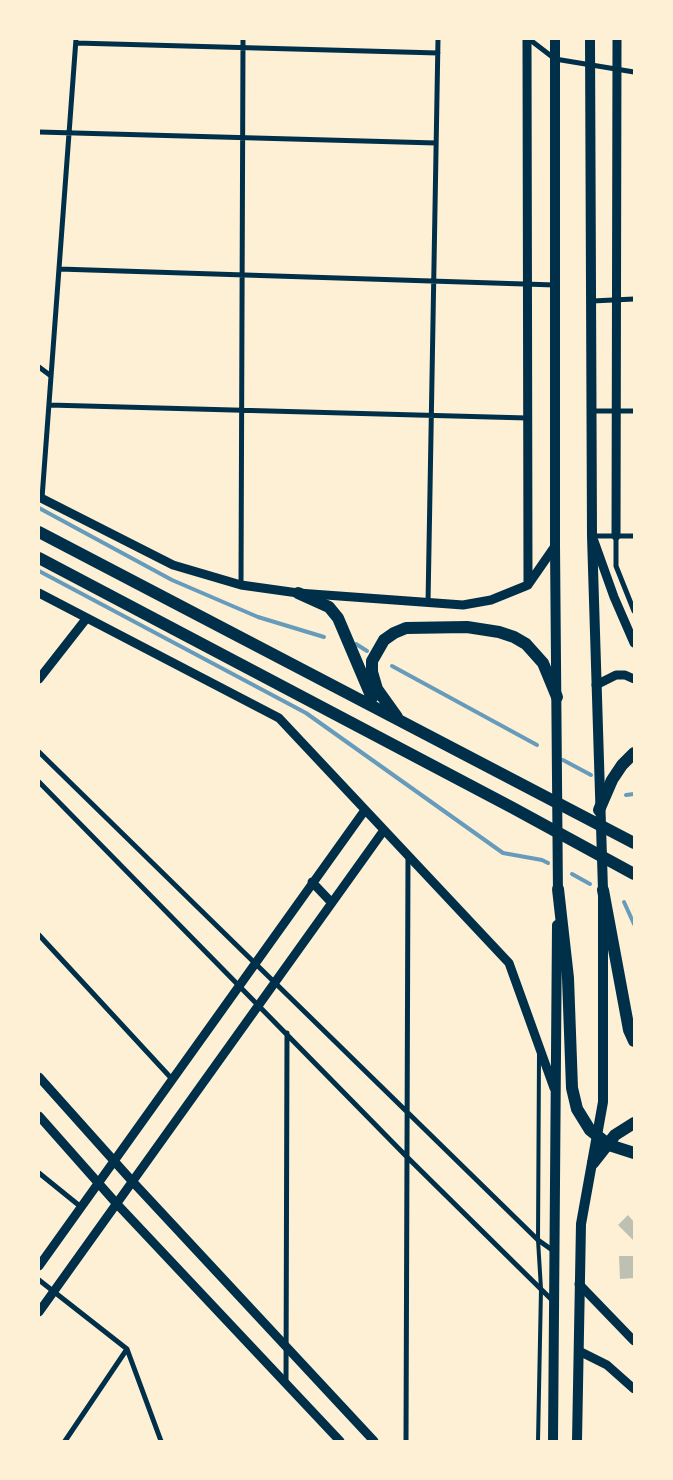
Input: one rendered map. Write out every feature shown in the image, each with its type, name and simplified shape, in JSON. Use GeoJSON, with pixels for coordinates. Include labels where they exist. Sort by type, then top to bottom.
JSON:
{"type":"FeatureCollection","features":[{"type":"Feature","properties":{"kind":"highway"},"geometry":{"type":"LineString","coordinates":[[39,532],[634,843]]}},
{"type":"Feature","properties":{"kind":"highway"},"geometry":{"type":"LineString","coordinates":[[39,558],[513,808],[629,872]]}},
{"type":"Feature","properties":{"kind":"highway"},"geometry":{"type":"LineString","coordinates":[[298,593],[329,607],[338,618],[377,709]]}},
{"type":"Feature","properties":{"kind":"highway"},"geometry":{"type":"LineString","coordinates":[[400,721],[377,690],[372,672],[372,661],[384,640],[406,628],[467,627],[499,632],[514,637],[526,644],[543,663],[557,697]]}},
{"type":"Feature","properties":{"kind":"highway"},"geometry":{"type":"LineString","coordinates":[[599,810],[612,780],[622,765],[634,753]]}},
{"type":"Feature","properties":{"kind":"highway"},"geometry":{"type":"LineString","coordinates":[[558,889],[568,978],[572,1088],[577,1109],[590,1130],[609,1145],[634,1153]]}},
{"type":"Feature","properties":{"kind":"highway"},"geometry":{"type":"LineString","coordinates":[[602,890],[629,1030],[634,1041]]}},
{"type":"Feature","properties":{"kind":"highway"},"geometry":{"type":"LineString","coordinates":[[593,1163],[615,1135],[634,1123]]}},
{"type":"Feature","properties":{"kind":"main road"},"geometry":{"type":"LineString","coordinates":[[553,1441],[558,889],[555,546],[555,39]]}},
{"type":"Feature","properties":{"kind":"main road"},"geometry":{"type":"LineString","coordinates":[[577,1441],[581,1224],[603,1102],[602,890],[592,536],[590,39]]}},
{"type":"Feature","properties":{"kind":"street"},"geometry":{"type":"LineString","coordinates":[[240,585],[243,39]]}},
{"type":"Feature","properties":{"kind":"street"},"geometry":{"type":"LineString","coordinates":[[428,604],[438,39]]}},
{"type":"Feature","properties":{"kind":"street"},"geometry":{"type":"LineString","coordinates":[[528,39],[555,59],[634,72]]}},
{"type":"Feature","properties":{"kind":"street"},"geometry":{"type":"LineString","coordinates":[[528,39],[528,585]]}},
{"type":"Feature","properties":{"kind":"street"},"geometry":{"type":"LineString","coordinates":[[617,39],[616,566],[634,611]]}},
{"type":"Feature","properties":{"kind":"street"},"geometry":{"type":"LineString","coordinates":[[438,53],[76,41],[49,405],[40,497],[173,565],[240,585],[298,593],[428,604],[463,605],[491,600],[528,585],[555,546]]}},
{"type":"Feature","properties":{"kind":"street"},"geometry":{"type":"LineString","coordinates":[[39,132],[436,143]]}},
{"type":"Feature","properties":{"kind":"street"},"geometry":{"type":"LineString","coordinates":[[59,269],[555,285]]}},
{"type":"Feature","properties":{"kind":"street"},"geometry":{"type":"LineString","coordinates":[[592,301],[634,298]]}},
{"type":"Feature","properties":{"kind":"street"},"geometry":{"type":"LineString","coordinates":[[39,367],[51,376]]}},
{"type":"Feature","properties":{"kind":"street"},"geometry":{"type":"LineString","coordinates":[[49,405],[527,418]]}},
{"type":"Feature","properties":{"kind":"street"},"geometry":{"type":"LineString","coordinates":[[592,411],[634,411]]}},
{"type":"Feature","properties":{"kind":"street"},"geometry":{"type":"LineString","coordinates":[[634,536],[592,536],[614,597],[634,643]]}},
{"type":"Feature","properties":{"kind":"street"},"geometry":{"type":"LineString","coordinates":[[39,593],[279,718],[509,963],[556,1093]]}},
{"type":"Feature","properties":{"kind":"street"},"geometry":{"type":"LineString","coordinates":[[39,679],[86,619]]}},
{"type":"Feature","properties":{"kind":"street"},"geometry":{"type":"LineString","coordinates":[[596,685],[616,675],[625,675],[634,679]]}},
{"type":"Feature","properties":{"kind":"street"},"geometry":{"type":"LineString","coordinates":[[39,752],[407,1113],[538,1240],[555,1253]]}},
{"type":"Feature","properties":{"kind":"street"},"geometry":{"type":"LineString","coordinates":[[39,782],[259,1004],[407,1157],[555,1303]]}},
{"type":"Feature","properties":{"kind":"street"},"geometry":{"type":"LineString","coordinates":[[39,1266],[365,810]]}},
{"type":"Feature","properties":{"kind":"street"},"geometry":{"type":"LineString","coordinates":[[39,1312],[384,830]]}},
{"type":"Feature","properties":{"kind":"street"},"geometry":{"type":"LineString","coordinates":[[406,1441],[408,855]]}},
{"type":"Feature","properties":{"kind":"street"},"geometry":{"type":"LineString","coordinates":[[312,882],[331,902]]}},
{"type":"Feature","properties":{"kind":"street"},"geometry":{"type":"LineString","coordinates":[[39,934],[172,1079]]}},
{"type":"Feature","properties":{"kind":"street"},"geometry":{"type":"LineString","coordinates":[[286,1382],[287,1033]]}},
{"type":"Feature","properties":{"kind":"street"},"geometry":{"type":"LineString","coordinates":[[39,1077],[132,1181],[374,1441]]}},
{"type":"Feature","properties":{"kind":"street"},"geometry":{"type":"LineString","coordinates":[[39,1116],[116,1203],[340,1441]]}},
{"type":"Feature","properties":{"kind":"street"},"geometry":{"type":"LineString","coordinates":[[39,1173],[81,1207]]}},
{"type":"Feature","properties":{"kind":"street"},"geometry":{"type":"LineString","coordinates":[[39,1280],[127,1349],[160,1441]]}},
{"type":"Feature","properties":{"kind":"street"},"geometry":{"type":"LineString","coordinates":[[579,1284],[634,1341]]}},
{"type":"Feature","properties":{"kind":"street"},"geometry":{"type":"LineString","coordinates":[[66,1441],[127,1349]]}},
{"type":"Feature","properties":{"kind":"street"},"geometry":{"type":"LineString","coordinates":[[579,1351],[607,1364],[634,1389]]}},
{"type":"Feature","properties":{"kind":"lane"},"geometry":{"type":"LineString","coordinates":[[538,1441],[541,1289],[538,1240],[539,1045]]}},
{"type":"Feature","properties":{"kind":"building"},"geometry":{"type":"Polygon","coordinates":[[[628,1215],[634,1222],[634,1241],[618,1225],[628,1215]]]}},
{"type":"Feature","properties":{"kind":"building"},"geometry":{"type":"Polygon","coordinates":[[[619,1256],[634,1256],[634,1278],[620,1279],[619,1256]]]}},
{"type":"Feature","properties":{"kind":"waterway"},"geometry":{"type":"LineString","coordinates":[[39,508],[172,580],[258,617],[324,637]]}},
{"type":"Feature","properties":{"kind":"waterway"},"geometry":{"type":"LineString","coordinates":[[39,571],[306,713],[503,853],[542,860],[548,863]]}},
{"type":"Feature","properties":{"kind":"waterway"},"geometry":{"type":"LineString","coordinates":[[356,644],[367,651]]}},
{"type":"Feature","properties":{"kind":"waterway"},"geometry":{"type":"LineString","coordinates":[[392,666],[537,745]]}},
{"type":"Feature","properties":{"kind":"waterway"},"geometry":{"type":"LineString","coordinates":[[563,760],[591,775]]}},
{"type":"Feature","properties":{"kind":"waterway"},"geometry":{"type":"LineString","coordinates":[[626,795],[634,794]]}},
{"type":"Feature","properties":{"kind":"waterway"},"geometry":{"type":"LineString","coordinates":[[572,874],[590,884]]}},
{"type":"Feature","properties":{"kind":"waterway"},"geometry":{"type":"LineString","coordinates":[[624,902],[634,924]]}}]}
